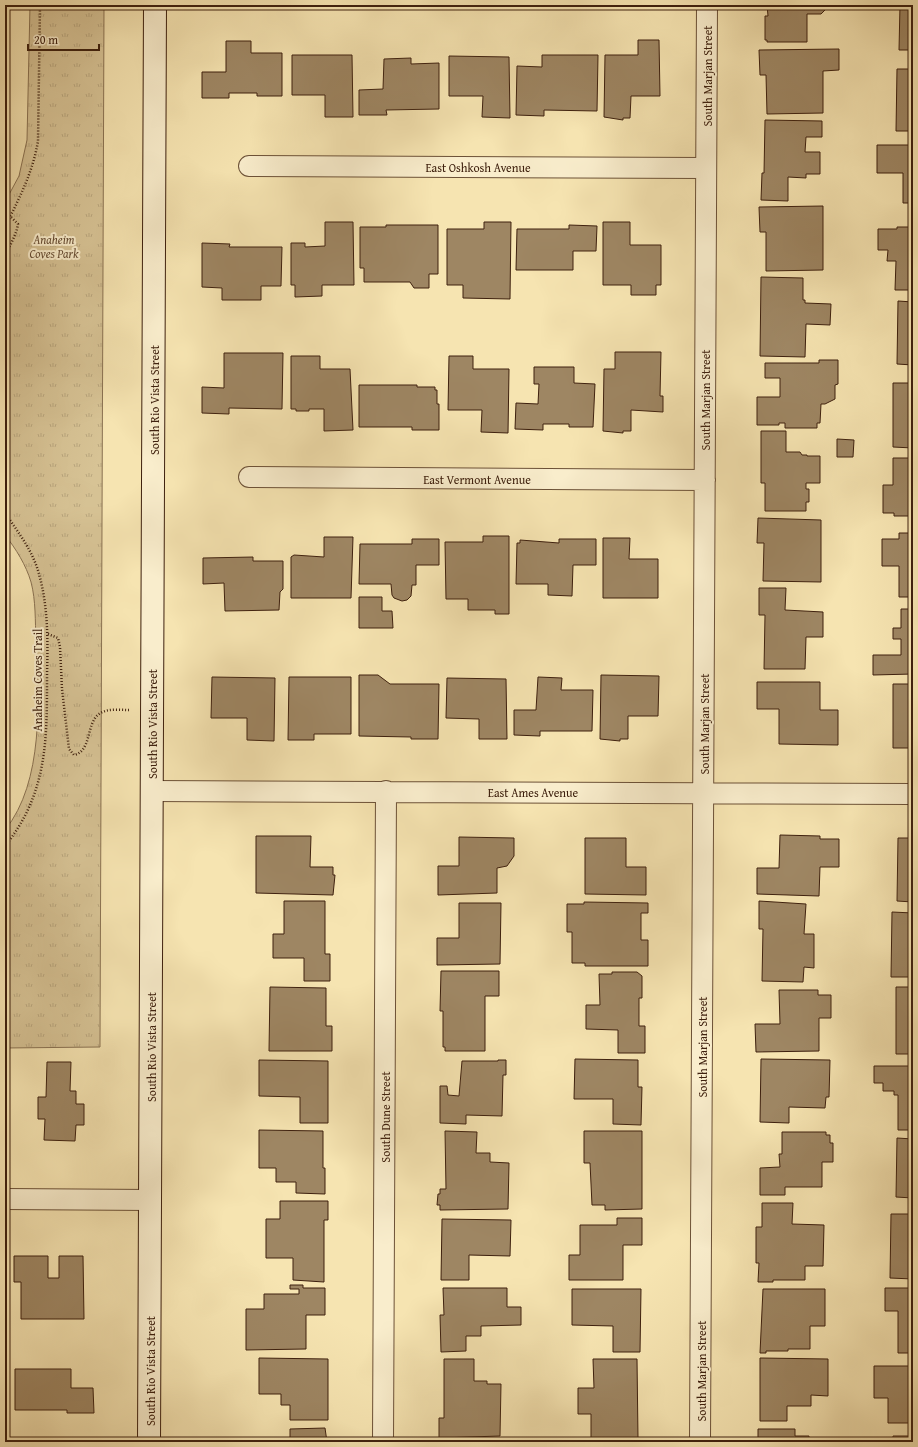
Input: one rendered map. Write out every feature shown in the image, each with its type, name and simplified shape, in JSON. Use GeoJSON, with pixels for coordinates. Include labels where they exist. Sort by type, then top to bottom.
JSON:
{"type":"FeatureCollection","features":[{"type":"Feature","properties":{"kind":"street","name":"South Rio Vista Street"},"geometry":{"type":"LineString","coordinates":[[149,1442],[155,5]]}},
{"type":"Feature","properties":{"kind":"street","name":"South Marjan Street"},"geometry":{"type":"LineString","coordinates":[[700,1442],[707,5]]}},
{"type":"Feature","properties":{"kind":"street","name":"East Oshkosh Avenue"},"geometry":{"type":"LineString","coordinates":[[249,166],[706,168]]}},
{"type":"Feature","properties":{"kind":"street","name":"East Vermont Avenue"},"geometry":{"type":"LineString","coordinates":[[249,477],[705,480]]}},
{"type":"Feature","properties":{"kind":"street","name":"East Ames Avenue"},"geometry":{"type":"LineString","coordinates":[[152,791],[913,794]]}},
{"type":"Feature","properties":{"kind":"street","name":"South Dune Street"},"geometry":{"type":"LineString","coordinates":[[383,1442],[386,791]]}},
{"type":"Feature","properties":{"kind":"street"},"geometry":{"type":"LineString","coordinates":[[5,1199],[150,1200]]}},
{"type":"Feature","properties":{"kind":"path"},"geometry":{"type":"LineString","coordinates":[[5,227],[35,162],[38,141],[40,5]]}},
{"type":"Feature","properties":{"kind":"path"},"geometry":{"type":"LineString","coordinates":[[5,258],[16,235],[18,224],[10,216]]}},
{"type":"Feature","properties":{"kind":"path","name":"Anaheim Coves Trail"},"geometry":{"type":"LineString","coordinates":[[5,513],[31,552],[39,572],[44,594],[48,634],[47,732],[44,762],[40,781],[28,811],[5,846]]}},
{"type":"Feature","properties":{"kind":"path"},"geometry":{"type":"LineString","coordinates":[[48,634],[58,638],[60,647],[62,689],[69,750],[74,755],[78,754],[84,748],[99,714],[110,710],[152,710]]}},
{"type":"Feature","properties":{"kind":"green space","name":"Anaheim Coves Park"},"geometry":{"type":"Polygon","coordinates":[[[30,5],[104,5],[100,1047],[5,1048],[5,830],[18,810],[27,788],[33,764],[38,713],[33,589],[23,563],[5,535],[5,202],[19,176],[27,140],[30,5]]]}},
{"type":"Feature","properties":{"kind":"building"},"geometry":{"type":"Polygon","coordinates":[[[767,5],[825,5],[825,10],[821,14],[807,14],[807,42],[767,42],[767,40],[765,40],[765,16],[768,16],[767,5]]]}},
{"type":"Feature","properties":{"kind":"building"},"geometry":{"type":"Polygon","coordinates":[[[900,5],[913,5],[913,50],[899,50],[900,5]]]}},
{"type":"Feature","properties":{"kind":"building"},"geometry":{"type":"Polygon","coordinates":[[[638,40],[659,40],[660,96],[631,96],[630,118],[623,118],[623,120],[604,117],[605,55],[638,55],[638,40]]]}},
{"type":"Feature","properties":{"kind":"building"},"geometry":{"type":"Polygon","coordinates":[[[226,41],[251,41],[251,53],[282,53],[282,96],[257,96],[257,93],[229,93],[229,98],[202,98],[202,72],[226,72],[226,41]]]}},
{"type":"Feature","properties":{"kind":"building"},"geometry":{"type":"Polygon","coordinates":[[[839,49],[839,70],[823,71],[823,113],[767,114],[766,75],[760,75],[759,50],[839,49]]]}},
{"type":"Feature","properties":{"kind":"building"},"geometry":{"type":"Polygon","coordinates":[[[292,55],[352,55],[353,117],[325,117],[325,95],[292,95],[292,55]]]}},
{"type":"Feature","properties":{"kind":"building"},"geometry":{"type":"Polygon","coordinates":[[[542,55],[598,55],[597,111],[544,110],[544,116],[516,115],[517,66],[542,67],[542,55]]]}},
{"type":"Feature","properties":{"kind":"building"},"geometry":{"type":"Polygon","coordinates":[[[449,56],[509,57],[510,118],[482,117],[483,96],[449,96],[449,56]]]}},
{"type":"Feature","properties":{"kind":"building"},"geometry":{"type":"Polygon","coordinates":[[[411,58],[411,64],[439,63],[439,109],[386,110],[387,115],[359,115],[359,90],[383,89],[384,59],[411,58]]]}},
{"type":"Feature","properties":{"kind":"building"},"geometry":{"type":"Polygon","coordinates":[[[897,69],[913,69],[913,131],[896,131],[897,69]]]}},
{"type":"Feature","properties":{"kind":"building"},"geometry":{"type":"Polygon","coordinates":[[[765,120],[822,121],[822,137],[806,137],[805,152],[820,152],[820,174],[806,174],[806,178],[788,177],[788,201],[761,200],[762,173],[764,173],[765,120]]]}},
{"type":"Feature","properties":{"kind":"building"},"geometry":{"type":"Polygon","coordinates":[[[877,145],[909,145],[909,147],[913,147],[913,203],[903,203],[903,173],[877,173],[877,145]]]}},
{"type":"Feature","properties":{"kind":"building"},"geometry":{"type":"Polygon","coordinates":[[[823,206],[823,270],[766,271],[766,232],[760,232],[759,207],[823,206]]]}},
{"type":"Feature","properties":{"kind":"building"},"geometry":{"type":"Polygon","coordinates":[[[325,222],[353,222],[354,285],[322,285],[322,296],[295,297],[295,285],[291,285],[291,243],[305,243],[305,247],[325,246],[325,222]]]}},
{"type":"Feature","properties":{"kind":"building"},"geometry":{"type":"Polygon","coordinates":[[[484,222],[511,222],[510,299],[463,298],[463,285],[447,285],[447,229],[484,229],[484,222]]]}},
{"type":"Feature","properties":{"kind":"building"},"geometry":{"type":"Polygon","coordinates":[[[603,222],[630,222],[630,245],[661,245],[661,285],[656,285],[656,295],[631,295],[631,285],[603,285],[603,222]]]}},
{"type":"Feature","properties":{"kind":"building"},"geometry":{"type":"Polygon","coordinates":[[[386,225],[438,225],[438,274],[429,274],[429,288],[414,288],[410,282],[364,282],[364,268],[360,268],[360,227],[386,227],[386,225]]]}},
{"type":"Feature","properties":{"kind":"building"},"geometry":{"type":"Polygon","coordinates":[[[569,225],[597,226],[596,251],[573,251],[573,270],[516,270],[517,229],[569,229],[569,225]]]}},
{"type":"Feature","properties":{"kind":"building"},"geometry":{"type":"Polygon","coordinates":[[[897,227],[913,227],[913,290],[895,290],[896,261],[887,261],[888,250],[878,250],[878,229],[897,229],[897,227]]]}},
{"type":"Feature","properties":{"kind":"building"},"geometry":{"type":"Polygon","coordinates":[[[202,243],[230,244],[229,247],[282,247],[281,286],[261,286],[261,300],[222,300],[222,288],[202,287],[202,243]]]}},
{"type":"Feature","properties":{"kind":"building"},"geometry":{"type":"Polygon","coordinates":[[[761,277],[803,278],[803,300],[805,300],[805,303],[831,304],[830,325],[806,324],[805,357],[760,356],[761,277]]]}},
{"type":"Feature","properties":{"kind":"building"},"geometry":{"type":"Polygon","coordinates":[[[898,301],[913,302],[913,365],[897,364],[898,301]]]}},
{"type":"Feature","properties":{"kind":"building"},"geometry":{"type":"Polygon","coordinates":[[[615,352],[661,352],[660,396],[663,396],[663,412],[631,410],[631,431],[623,431],[623,433],[603,431],[604,369],[615,369],[615,352]]]}},
{"type":"Feature","properties":{"kind":"building"},"geometry":{"type":"Polygon","coordinates":[[[224,353],[283,353],[282,409],[229,408],[229,414],[202,413],[202,387],[224,388],[224,353]]]}},
{"type":"Feature","properties":{"kind":"building"},"geometry":{"type":"Polygon","coordinates":[[[291,356],[320,356],[320,369],[350,369],[353,430],[324,431],[324,409],[296,411],[296,409],[291,409],[291,356]]]}},
{"type":"Feature","properties":{"kind":"building"},"geometry":{"type":"Polygon","coordinates":[[[449,356],[473,356],[473,369],[509,369],[508,433],[481,432],[482,410],[448,410],[449,356]]]}},
{"type":"Feature","properties":{"kind":"building"},"geometry":{"type":"Polygon","coordinates":[[[819,360],[838,360],[838,384],[835,385],[835,399],[825,404],[821,404],[820,423],[817,423],[817,428],[785,428],[785,423],[779,423],[779,425],[757,425],[757,397],[780,397],[780,378],[765,378],[765,363],[819,363],[819,360]]]}},
{"type":"Feature","properties":{"kind":"building"},"geometry":{"type":"Polygon","coordinates":[[[534,367],[574,367],[574,383],[595,384],[593,427],[569,427],[569,424],[543,424],[543,430],[515,429],[516,403],[538,404],[539,384],[534,384],[534,367]]]}},
{"type":"Feature","properties":{"kind":"building"},"geometry":{"type":"Polygon","coordinates":[[[893,383],[913,383],[913,448],[893,447],[893,383]]]}},
{"type":"Feature","properties":{"kind":"building"},"geometry":{"type":"Polygon","coordinates":[[[359,385],[417,385],[417,387],[435,387],[435,390],[437,390],[437,404],[439,404],[439,430],[412,430],[412,427],[359,427],[359,385]]]}},
{"type":"Feature","properties":{"kind":"building"},"geometry":{"type":"Polygon","coordinates":[[[761,431],[786,431],[786,452],[800,452],[802,455],[807,456],[820,456],[820,483],[806,483],[806,489],[809,489],[809,502],[806,502],[806,511],[765,511],[765,483],[761,483],[761,431]]]}},
{"type":"Feature","properties":{"kind":"building"},"geometry":{"type":"Polygon","coordinates":[[[837,439],[854,440],[853,457],[837,457],[837,439]]]}},
{"type":"Feature","properties":{"kind":"building"},"geometry":{"type":"Polygon","coordinates":[[[893,458],[913,458],[913,516],[894,516],[894,513],[883,513],[883,485],[893,485],[893,458]]]}},
{"type":"Feature","properties":{"kind":"building"},"geometry":{"type":"Polygon","coordinates":[[[758,518],[821,520],[821,582],[763,581],[764,543],[757,543],[758,518]]]}},
{"type":"Feature","properties":{"kind":"building"},"geometry":{"type":"Polygon","coordinates":[[[899,533],[913,533],[913,597],[899,597],[899,566],[882,566],[882,539],[899,539],[899,533]]]}},
{"type":"Feature","properties":{"kind":"building"},"geometry":{"type":"Polygon","coordinates":[[[483,536],[509,536],[509,614],[495,614],[495,610],[468,610],[468,599],[446,599],[445,542],[483,542],[483,536]]]}},
{"type":"Feature","properties":{"kind":"building"},"geometry":{"type":"Polygon","coordinates":[[[324,537],[353,537],[351,598],[291,598],[291,557],[294,555],[324,557],[324,537]]]}},
{"type":"Feature","properties":{"kind":"building"},"geometry":{"type":"Polygon","coordinates":[[[603,538],[630,538],[629,559],[658,559],[658,598],[603,598],[603,538]]]}},
{"type":"Feature","properties":{"kind":"building"},"geometry":{"type":"Polygon","coordinates":[[[412,539],[439,539],[439,565],[416,565],[416,585],[412,585],[411,596],[407,600],[402,601],[394,598],[392,595],[391,584],[359,584],[360,544],[412,544],[412,539]]]}},
{"type":"Feature","properties":{"kind":"building"},"geometry":{"type":"Polygon","coordinates":[[[559,539],[596,539],[596,565],[573,565],[572,596],[548,595],[548,584],[516,584],[517,543],[520,543],[520,540],[559,543],[559,539]]]}},
{"type":"Feature","properties":{"kind":"building"},"geometry":{"type":"Polygon","coordinates":[[[253,557],[253,561],[283,561],[283,589],[280,592],[279,610],[225,611],[224,583],[203,584],[203,558],[253,557]]]}},
{"type":"Feature","properties":{"kind":"building"},"geometry":{"type":"Polygon","coordinates":[[[759,588],[786,588],[785,610],[823,612],[823,637],[806,637],[805,669],[764,669],[765,615],[759,615],[759,588]]]}},
{"type":"Feature","properties":{"kind":"building"},"geometry":{"type":"Polygon","coordinates":[[[359,597],[382,597],[382,611],[392,611],[393,628],[359,628],[359,597]]]}},
{"type":"Feature","properties":{"kind":"building"},"geometry":{"type":"Polygon","coordinates":[[[901,609],[913,609],[913,674],[873,675],[873,655],[901,655],[901,639],[893,639],[893,628],[901,628],[901,609]]]}},
{"type":"Feature","properties":{"kind":"building"},"geometry":{"type":"Polygon","coordinates":[[[359,675],[378,675],[390,684],[439,684],[438,739],[359,736],[359,675]]]}},
{"type":"Feature","properties":{"kind":"building"},"geometry":{"type":"Polygon","coordinates":[[[601,675],[659,676],[658,716],[628,716],[628,739],[620,739],[620,741],[600,739],[601,675]]]}},
{"type":"Feature","properties":{"kind":"building"},"geometry":{"type":"Polygon","coordinates":[[[212,677],[275,678],[274,741],[247,740],[247,718],[211,718],[212,677]]]}},
{"type":"Feature","properties":{"kind":"building"},"geometry":{"type":"Polygon","coordinates":[[[289,677],[351,677],[351,734],[314,734],[314,740],[288,740],[289,677]]]}},
{"type":"Feature","properties":{"kind":"building"},"geometry":{"type":"Polygon","coordinates":[[[538,677],[562,678],[561,690],[593,690],[592,731],[540,731],[540,736],[514,735],[514,710],[536,710],[538,677]]]}},
{"type":"Feature","properties":{"kind":"building"},"geometry":{"type":"Polygon","coordinates":[[[447,678],[506,679],[507,739],[479,739],[479,719],[446,718],[447,678]]]}},
{"type":"Feature","properties":{"kind":"building"},"geometry":{"type":"Polygon","coordinates":[[[757,682],[820,682],[820,710],[838,710],[838,745],[779,744],[779,709],[757,709],[757,682]]]}},
{"type":"Feature","properties":{"kind":"building"},"geometry":{"type":"Polygon","coordinates":[[[893,684],[913,684],[913,748],[893,748],[893,684]]]}},
{"type":"Feature","properties":{"kind":"building"},"geometry":{"type":"Polygon","coordinates":[[[780,835],[820,836],[820,839],[839,839],[839,867],[820,867],[819,896],[757,894],[757,868],[779,868],[780,835]]]}},
{"type":"Feature","properties":{"kind":"building"},"geometry":{"type":"Polygon","coordinates":[[[256,836],[311,836],[310,867],[333,867],[333,875],[335,875],[333,895],[256,893],[256,836]]]}},
{"type":"Feature","properties":{"kind":"building"},"geometry":{"type":"Polygon","coordinates":[[[459,837],[514,838],[514,856],[507,866],[497,868],[497,893],[438,895],[438,866],[459,866],[459,837]]]}},
{"type":"Feature","properties":{"kind":"building"},"geometry":{"type":"Polygon","coordinates":[[[585,838],[626,838],[626,867],[646,867],[646,895],[585,894],[585,838]]]}},
{"type":"Feature","properties":{"kind":"building"},"geometry":{"type":"Polygon","coordinates":[[[898,838],[913,838],[913,902],[897,901],[898,838]]]}},
{"type":"Feature","properties":{"kind":"building"},"geometry":{"type":"Polygon","coordinates":[[[284,901],[325,901],[325,954],[330,954],[330,981],[304,981],[304,958],[273,958],[273,934],[284,934],[284,901]]]}},
{"type":"Feature","properties":{"kind":"building"},"geometry":{"type":"Polygon","coordinates":[[[759,901],[806,904],[804,934],[814,934],[814,968],[804,967],[803,982],[762,981],[763,929],[759,929],[759,901]]]}},
{"type":"Feature","properties":{"kind":"building"},"geometry":{"type":"Polygon","coordinates":[[[584,902],[648,903],[648,913],[641,913],[641,940],[648,940],[648,966],[585,966],[585,963],[572,963],[572,932],[567,932],[567,904],[584,904],[584,902]]]}},
{"type":"Feature","properties":{"kind":"building"},"geometry":{"type":"Polygon","coordinates":[[[459,903],[501,903],[500,964],[437,965],[437,938],[459,938],[459,903]]]}},
{"type":"Feature","properties":{"kind":"building"},"geometry":{"type":"Polygon","coordinates":[[[892,912],[913,913],[913,977],[891,977],[892,912]]]}},
{"type":"Feature","properties":{"kind":"building"},"geometry":{"type":"Polygon","coordinates":[[[441,971],[499,971],[499,996],[485,996],[485,1051],[445,1051],[445,1047],[443,1047],[443,1011],[440,1011],[441,971]]]}},
{"type":"Feature","properties":{"kind":"building"},"geometry":{"type":"Polygon","coordinates":[[[612,972],[637,972],[642,976],[642,998],[639,998],[639,1026],[645,1026],[645,1053],[618,1053],[618,1030],[586,1029],[586,1005],[600,1005],[599,974],[612,974],[612,972]]]}},
{"type":"Feature","properties":{"kind":"building"},"geometry":{"type":"Polygon","coordinates":[[[270,987],[326,988],[326,1026],[332,1026],[332,1051],[269,1051],[270,987]]]}},
{"type":"Feature","properties":{"kind":"building"},"geometry":{"type":"Polygon","coordinates":[[[896,987],[913,987],[913,1054],[896,1054],[896,987]]]}},
{"type":"Feature","properties":{"kind":"building"},"geometry":{"type":"Polygon","coordinates":[[[779,990],[818,990],[818,995],[831,995],[831,1018],[819,1018],[819,1051],[756,1052],[755,1024],[780,1024],[779,990]]]}},
{"type":"Feature","properties":{"kind":"building"},"geometry":{"type":"Polygon","coordinates":[[[575,1059],[638,1060],[638,1087],[642,1087],[641,1125],[613,1124],[613,1099],[574,1099],[575,1059]]]}},
{"type":"Feature","properties":{"kind":"building"},"geometry":{"type":"Polygon","coordinates":[[[761,1059],[830,1060],[829,1097],[826,1097],[825,1108],[789,1107],[789,1123],[760,1122],[761,1059]]]}},
{"type":"Feature","properties":{"kind":"building"},"geometry":{"type":"Polygon","coordinates":[[[259,1060],[328,1061],[328,1123],[300,1123],[300,1097],[259,1096],[259,1060]]]}},
{"type":"Feature","properties":{"kind":"building"},"geometry":{"type":"Polygon","coordinates":[[[506,1060],[506,1075],[503,1075],[502,1116],[466,1115],[466,1124],[440,1123],[440,1086],[447,1086],[448,1095],[459,1096],[462,1061],[506,1060]]]}},
{"type":"Feature","properties":{"kind":"building"},"geometry":{"type":"Polygon","coordinates":[[[47,1062],[71,1062],[70,1091],[76,1091],[76,1104],[84,1104],[84,1125],[76,1125],[75,1141],[44,1140],[45,1119],[38,1119],[38,1097],[46,1097],[47,1062]]]}},
{"type":"Feature","properties":{"kind":"building"},"geometry":{"type":"Polygon","coordinates":[[[874,1066],[913,1066],[913,1130],[898,1130],[898,1095],[894,1095],[894,1091],[883,1091],[883,1083],[874,1083],[874,1066]]]}},
{"type":"Feature","properties":{"kind":"building"},"geometry":{"type":"Polygon","coordinates":[[[259,1130],[323,1131],[325,1194],[296,1193],[296,1182],[276,1182],[276,1168],[259,1168],[259,1130]]]}},
{"type":"Feature","properties":{"kind":"building"},"geometry":{"type":"Polygon","coordinates":[[[445,1131],[477,1132],[476,1153],[490,1153],[490,1162],[509,1163],[508,1209],[440,1210],[440,1205],[437,1205],[438,1194],[440,1194],[440,1189],[446,1189],[445,1131]]]}},
{"type":"Feature","properties":{"kind":"building"},"geometry":{"type":"Polygon","coordinates":[[[584,1131],[642,1131],[642,1209],[605,1210],[605,1205],[592,1205],[590,1163],[584,1163],[584,1131]]]}},
{"type":"Feature","properties":{"kind":"building"},"geometry":{"type":"Polygon","coordinates":[[[782,1132],[826,1132],[826,1135],[830,1135],[830,1143],[833,1143],[833,1162],[822,1162],[822,1187],[785,1187],[785,1195],[760,1195],[760,1168],[780,1167],[779,1154],[782,1154],[782,1132]]]}},
{"type":"Feature","properties":{"kind":"building"},"geometry":{"type":"Polygon","coordinates":[[[897,1138],[913,1139],[913,1198],[896,1197],[897,1138]]]}},
{"type":"Feature","properties":{"kind":"building"},"geometry":{"type":"Polygon","coordinates":[[[280,1201],[328,1201],[328,1220],[324,1220],[324,1282],[293,1280],[293,1258],[266,1258],[266,1219],[280,1219],[280,1201]]]}},
{"type":"Feature","properties":{"kind":"building"},"geometry":{"type":"Polygon","coordinates":[[[762,1203],[793,1203],[792,1224],[824,1225],[823,1266],[805,1266],[805,1280],[773,1280],[773,1282],[758,1282],[759,1263],[756,1263],[756,1227],[762,1227],[762,1203]]]}},
{"type":"Feature","properties":{"kind":"building"},"geometry":{"type":"Polygon","coordinates":[[[891,1214],[913,1214],[913,1279],[890,1278],[891,1214]]]}},
{"type":"Feature","properties":{"kind":"building"},"geometry":{"type":"Polygon","coordinates":[[[617,1218],[642,1218],[642,1245],[623,1245],[623,1280],[569,1280],[569,1255],[580,1255],[580,1225],[617,1225],[617,1218]]]}},
{"type":"Feature","properties":{"kind":"building"},"geometry":{"type":"Polygon","coordinates":[[[442,1219],[511,1220],[510,1256],[469,1255],[469,1280],[441,1280],[442,1219]]]}},
{"type":"Feature","properties":{"kind":"building"},"geometry":{"type":"Polygon","coordinates":[[[14,1256],[48,1256],[48,1278],[59,1278],[59,1256],[83,1256],[84,1319],[21,1319],[21,1282],[14,1282],[14,1256]]]}},
{"type":"Feature","properties":{"kind":"building"},"geometry":{"type":"Polygon","coordinates":[[[290,1285],[303,1285],[303,1288],[325,1288],[325,1315],[306,1315],[306,1349],[246,1350],[246,1309],[264,1309],[264,1294],[299,1294],[299,1289],[290,1289],[290,1285]]]}},
{"type":"Feature","properties":{"kind":"building"},"geometry":{"type":"Polygon","coordinates":[[[443,1288],[507,1288],[507,1307],[521,1307],[521,1325],[481,1326],[481,1336],[466,1336],[466,1351],[441,1352],[440,1315],[444,1315],[443,1288]]]}},
{"type":"Feature","properties":{"kind":"building"},"geometry":{"type":"Polygon","coordinates":[[[885,1288],[913,1288],[913,1353],[898,1353],[898,1311],[885,1311],[885,1288]]]}},
{"type":"Feature","properties":{"kind":"building"},"geometry":{"type":"Polygon","coordinates":[[[572,1289],[641,1289],[640,1352],[613,1352],[613,1326],[572,1325],[572,1289]]]}},
{"type":"Feature","properties":{"kind":"building"},"geometry":{"type":"Polygon","coordinates":[[[763,1289],[825,1289],[825,1326],[810,1326],[810,1349],[788,1349],[788,1351],[766,1351],[766,1353],[760,1353],[763,1289]]]}},
{"type":"Feature","properties":{"kind":"building"},"geometry":{"type":"Polygon","coordinates":[[[259,1358],[328,1359],[328,1420],[290,1420],[290,1405],[281,1405],[281,1394],[259,1394],[259,1358]]]}},
{"type":"Feature","properties":{"kind":"building"},"geometry":{"type":"Polygon","coordinates":[[[760,1358],[828,1359],[828,1396],[811,1395],[811,1406],[787,1406],[787,1421],[760,1421],[760,1358]]]}},
{"type":"Feature","properties":{"kind":"building"},"geometry":{"type":"Polygon","coordinates":[[[444,1359],[474,1359],[474,1381],[487,1381],[487,1384],[501,1384],[500,1436],[439,1438],[439,1418],[444,1418],[444,1359]]]}},
{"type":"Feature","properties":{"kind":"building"},"geometry":{"type":"Polygon","coordinates":[[[593,1359],[637,1359],[638,1439],[591,1438],[591,1414],[578,1414],[578,1388],[594,1388],[593,1359]]]}},
{"type":"Feature","properties":{"kind":"building"},"geometry":{"type":"Polygon","coordinates":[[[874,1366],[913,1366],[913,1423],[888,1423],[888,1398],[874,1398],[874,1366]]]}},
{"type":"Feature","properties":{"kind":"building"},"geometry":{"type":"Polygon","coordinates":[[[15,1369],[71,1369],[71,1388],[93,1388],[94,1413],[67,1413],[67,1410],[15,1410],[15,1369]]]}},
{"type":"Feature","properties":{"kind":"building"},"geometry":{"type":"Polygon","coordinates":[[[325,1428],[327,1442],[290,1442],[290,1429],[325,1428]]]}},
{"type":"Feature","properties":{"kind":"building"},"geometry":{"type":"Polygon","coordinates":[[[758,1429],[795,1429],[795,1436],[809,1436],[809,1442],[758,1442],[758,1429]]]}},
{"type":"Feature","properties":{"kind":"building"},"geometry":{"type":"Polygon","coordinates":[[[893,1436],[913,1436],[913,1442],[893,1442],[893,1436]]]}}]}
